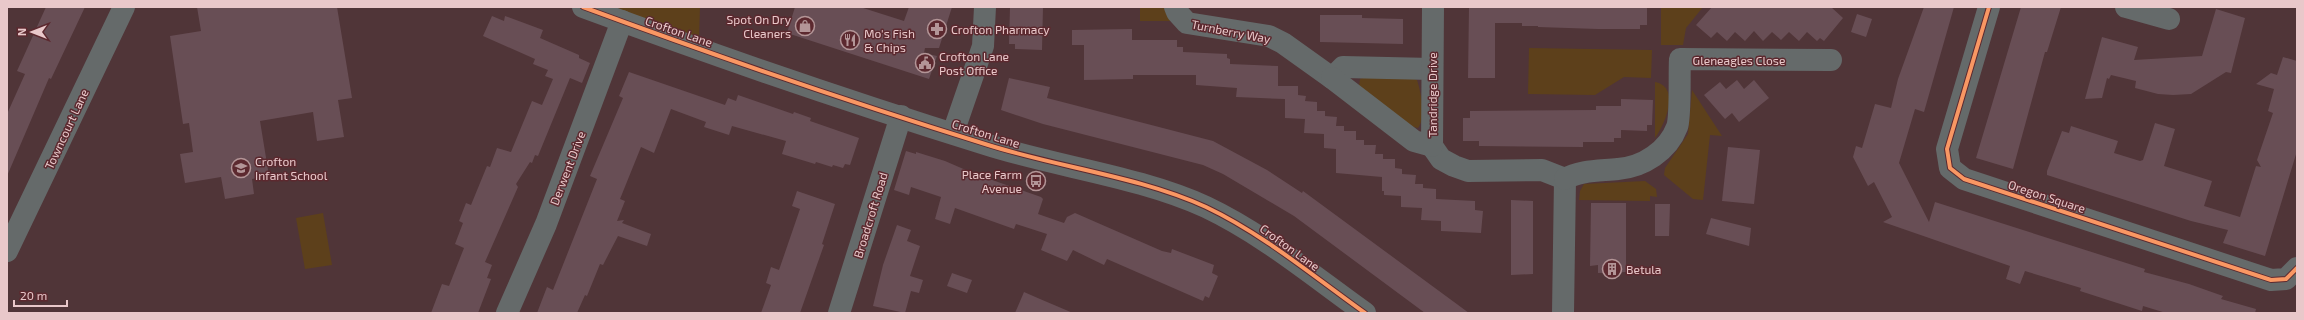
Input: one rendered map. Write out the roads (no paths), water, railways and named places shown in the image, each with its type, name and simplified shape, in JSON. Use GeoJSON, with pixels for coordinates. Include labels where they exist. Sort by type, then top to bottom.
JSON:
{"type":"FeatureCollection","features":[{"type":"Feature","properties":{"kind":"street","name":"Towncourt Lane"},"geometry":{"type":"LineString","coordinates":[[7,251],[124,7]]}},
{"type":"Feature","properties":{"kind":"street","name":"Crofton Lane"},"geometry":{"type":"LineString","coordinates":[[583,7],[986,145],[1169,193],[1204,206],[1240,224],[1365,313]]}},
{"type":"Feature","properties":{"kind":"street"},"geometry":{"type":"LineString","coordinates":[[953,133],[983,46],[985,7]]}},
{"type":"Feature","properties":{"kind":"street","name":"Turnberry Way"},"geometry":{"type":"LineString","coordinates":[[1175,7],[1177,12],[1187,23],[1269,36],[1283,43],[1332,78],[1414,141],[1432,146]]}},
{"type":"Feature","properties":{"kind":"street","name":"Tandridge Drive"},"geometry":{"type":"LineString","coordinates":[[1433,7],[1432,146],[1442,158],[1454,166],[1468,171],[1542,170],[1565,179]]}},
{"type":"Feature","properties":{"kind":"street","name":"Oregon Square"},"geometry":{"type":"LineString","coordinates":[[1989,7],[1947,149],[1950,168],[1964,179],[2271,280],[2286,279],[2297,268]]}},
{"type":"Feature","properties":{"kind":"street"},"geometry":{"type":"LineString","coordinates":[[2126,7],[2169,19]]}},
{"type":"Feature","properties":{"kind":"street","name":"Derwent Drive"},"geometry":{"type":"LineString","coordinates":[[507,313],[546,224],[622,21]]}},
{"type":"Feature","properties":{"kind":"street","name":"Gleneagles Close"},"geometry":{"type":"LineString","coordinates":[[1565,179],[1574,173],[1627,169],[1644,164],[1665,147],[1678,126],[1680,59],[1831,60]]}},
{"type":"Feature","properties":{"kind":"street"},"geometry":{"type":"LineString","coordinates":[[1332,78],[1343,67],[1432,69]]}},
{"type":"Feature","properties":{"kind":"street","name":"Broadcroft Road"},"geometry":{"type":"LineString","coordinates":[[839,313],[901,116]]}},
{"type":"Feature","properties":{"kind":"street"},"geometry":{"type":"LineString","coordinates":[[1563,313],[1565,179]]}},
{"type":"Feature","properties":{"kind":"place","name":"Spot On Dry Cleaners"},"geometry":{"type":"Point","coordinates":[805,26]}},
{"type":"Feature","properties":{"kind":"place","name":"Crofton Pharmacy"},"geometry":{"type":"Point","coordinates":[937,29]}},
{"type":"Feature","properties":{"kind":"place","name":"Mo's Fish & Chips"},"geometry":{"type":"Point","coordinates":[850,40]}},
{"type":"Feature","properties":{"kind":"place","name":"Crofton Lane Post Office"},"geometry":{"type":"Point","coordinates":[925,63]}},
{"type":"Feature","properties":{"kind":"place","name":"Crofton Infant School"},"geometry":{"type":"Point","coordinates":[241,168]}},
{"type":"Feature","properties":{"kind":"place","name":"Place Farm Avenue"},"geometry":{"type":"Point","coordinates":[1036,181]}},
{"type":"Feature","properties":{"kind":"place","name":"Betula"},"geometry":{"type":"Point","coordinates":[1612,269]}}]}
